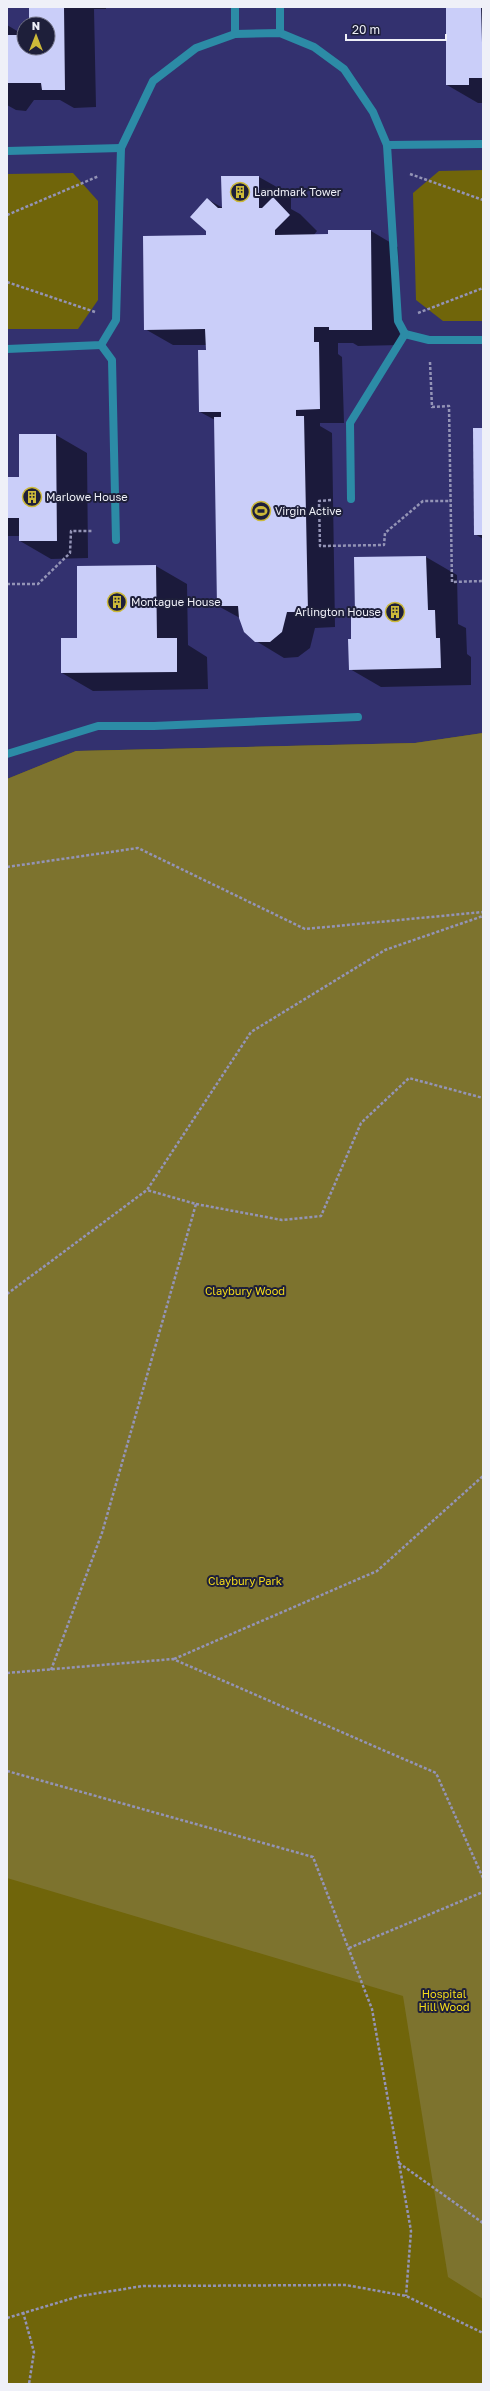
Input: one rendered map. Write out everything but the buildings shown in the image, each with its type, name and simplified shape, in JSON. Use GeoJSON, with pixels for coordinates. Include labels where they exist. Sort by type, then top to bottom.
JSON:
{"type":"FeatureCollection","features":[{"type":"Feature","properties":{"kind":"street"},"geometry":{"type":"LineString","coordinates":[[235,7],[235,34]]}},
{"type":"Feature","properties":{"kind":"street"},"geometry":{"type":"LineString","coordinates":[[280,7],[280,33]]}},
{"type":"Feature","properties":{"kind":"street"},"geometry":{"type":"LineString","coordinates":[[101,345],[116,320],[121,148],[153,81],[196,48],[235,34],[280,33],[314,47],[344,69],[373,112],[387,145],[390,167],[398,321],[405,334],[429,340],[483,340]]}},
{"type":"Feature","properties":{"kind":"street"},"geometry":{"type":"LineString","coordinates":[[387,145],[483,144]]}},
{"type":"Feature","properties":{"kind":"street"},"geometry":{"type":"LineString","coordinates":[[7,151],[121,148]]}},
{"type":"Feature","properties":{"kind":"street"},"geometry":{"type":"LineString","coordinates":[[351,499],[350,423],[405,334]]}},
{"type":"Feature","properties":{"kind":"street"},"geometry":{"type":"LineString","coordinates":[[7,350],[101,345]]}},
{"type":"Feature","properties":{"kind":"street"},"geometry":{"type":"LineString","coordinates":[[101,345],[112,360],[116,540]]}},
{"type":"Feature","properties":{"kind":"street"},"geometry":{"type":"LineString","coordinates":[[7,754],[98,726],[154,726],[358,717]]}},
{"type":"Feature","properties":{"kind":"path"},"geometry":{"type":"LineString","coordinates":[[7,215],[120,167]]}},
{"type":"Feature","properties":{"kind":"path"},"geometry":{"type":"LineString","coordinates":[[390,167],[483,200]]}},
{"type":"Feature","properties":{"kind":"path"},"geometry":{"type":"LineString","coordinates":[[7,282],[116,320]]}},
{"type":"Feature","properties":{"kind":"path"},"geometry":{"type":"LineString","coordinates":[[398,321],[483,288]]}},
{"type":"Feature","properties":{"kind":"path"},"geometry":{"type":"LineString","coordinates":[[429,340],[432,407],[449,406],[452,582],[483,581]]}},
{"type":"Feature","properties":{"kind":"path"},"geometry":{"type":"LineString","coordinates":[[351,499],[319,501],[320,546],[384,545],[385,532],[423,501],[451,501]]}},
{"type":"Feature","properties":{"kind":"path"},"geometry":{"type":"LineString","coordinates":[[7,584],[38,584],[70,553],[71,531],[116,530]]}},
{"type":"Feature","properties":{"kind":"path"},"geometry":{"type":"LineString","coordinates":[[7,867],[138,848],[305,929],[483,912]]}},
{"type":"Feature","properties":{"kind":"path"},"geometry":{"type":"LineString","coordinates":[[7,1294],[147,1190],[251,1032],[385,950],[483,916]]}},
{"type":"Feature","properties":{"kind":"path"},"geometry":{"type":"LineString","coordinates":[[147,1190],[196,1204],[282,1220],[321,1216],[361,1123],[409,1078],[483,1098]]}},
{"type":"Feature","properties":{"kind":"path"},"geometry":{"type":"LineString","coordinates":[[51,1670],[102,1533],[196,1204]]}},
{"type":"Feature","properties":{"kind":"path"},"geometry":{"type":"LineString","coordinates":[[7,1673],[173,1659],[377,1570],[483,1476]]}},
{"type":"Feature","properties":{"kind":"path"},"geometry":{"type":"LineString","coordinates":[[173,1659],[436,1773],[483,1878]]}},
{"type":"Feature","properties":{"kind":"path"},"geometry":{"type":"LineString","coordinates":[[7,1771],[313,1857],[372,2009],[411,2231],[406,2296]]}},
{"type":"Feature","properties":{"kind":"path"},"geometry":{"type":"LineString","coordinates":[[349,1948],[483,1892]]}},
{"type":"Feature","properties":{"kind":"path"},"geometry":{"type":"LineString","coordinates":[[399,2162],[483,2223]]}},
{"type":"Feature","properties":{"kind":"path"},"geometry":{"type":"LineString","coordinates":[[7,2318],[80,2296],[143,2286],[346,2285],[406,2296],[483,2333]]}},
{"type":"Feature","properties":{"kind":"path"},"geometry":{"type":"LineString","coordinates":[[23,2312],[34,2352],[29,2384]]}},
{"type":"Feature","properties":{"kind":"green space"},"geometry":{"type":"Polygon","coordinates":[[[483,170],[483,321],[443,321],[416,300],[413,193],[439,171],[483,170]]]}},
{"type":"Feature","properties":{"kind":"green space"},"geometry":{"type":"Polygon","coordinates":[[[73,173],[98,201],[98,300],[78,329],[7,329],[7,174],[73,173]]]}},
{"type":"Feature","properties":{"kind":"green space","name":"Claybury Wood"},"geometry":{"type":"Polygon","coordinates":[[[483,733],[483,2384],[7,2384],[7,779],[76,751],[415,743],[483,733]]]}},
{"type":"Feature","properties":{"kind":"green space","name":"Claybury Wood"},"geometry":{"type":"Polygon","coordinates":[[[483,733],[483,2299],[448,2277],[403,1996],[7,1878],[7,779],[76,751],[415,743],[483,733]]]}},
{"type":"Feature","properties":{"kind":"place","name":"Landmark Tower"},"geometry":{"type":"Point","coordinates":[240,192]}},
{"type":"Feature","properties":{"kind":"place","name":"Marlowe House"},"geometry":{"type":"Point","coordinates":[32,497]}},
{"type":"Feature","properties":{"kind":"place","name":"Virgin Active"},"geometry":{"type":"Point","coordinates":[261,511]}},
{"type":"Feature","properties":{"kind":"place","name":"Montague House"},"geometry":{"type":"Point","coordinates":[117,602]}},
{"type":"Feature","properties":{"kind":"place","name":"Arlington House"},"geometry":{"type":"Point","coordinates":[395,612]}},
{"type":"Feature","properties":{"kind":"park label","name":"Claybury Park"},"geometry":{"type":"Point","coordinates":[245,1581]}},
{"type":"Feature","properties":{"kind":"park label","name":"Hospital Hill Wood"},"geometry":{"type":"Point","coordinates":[444,2000]}}]}
